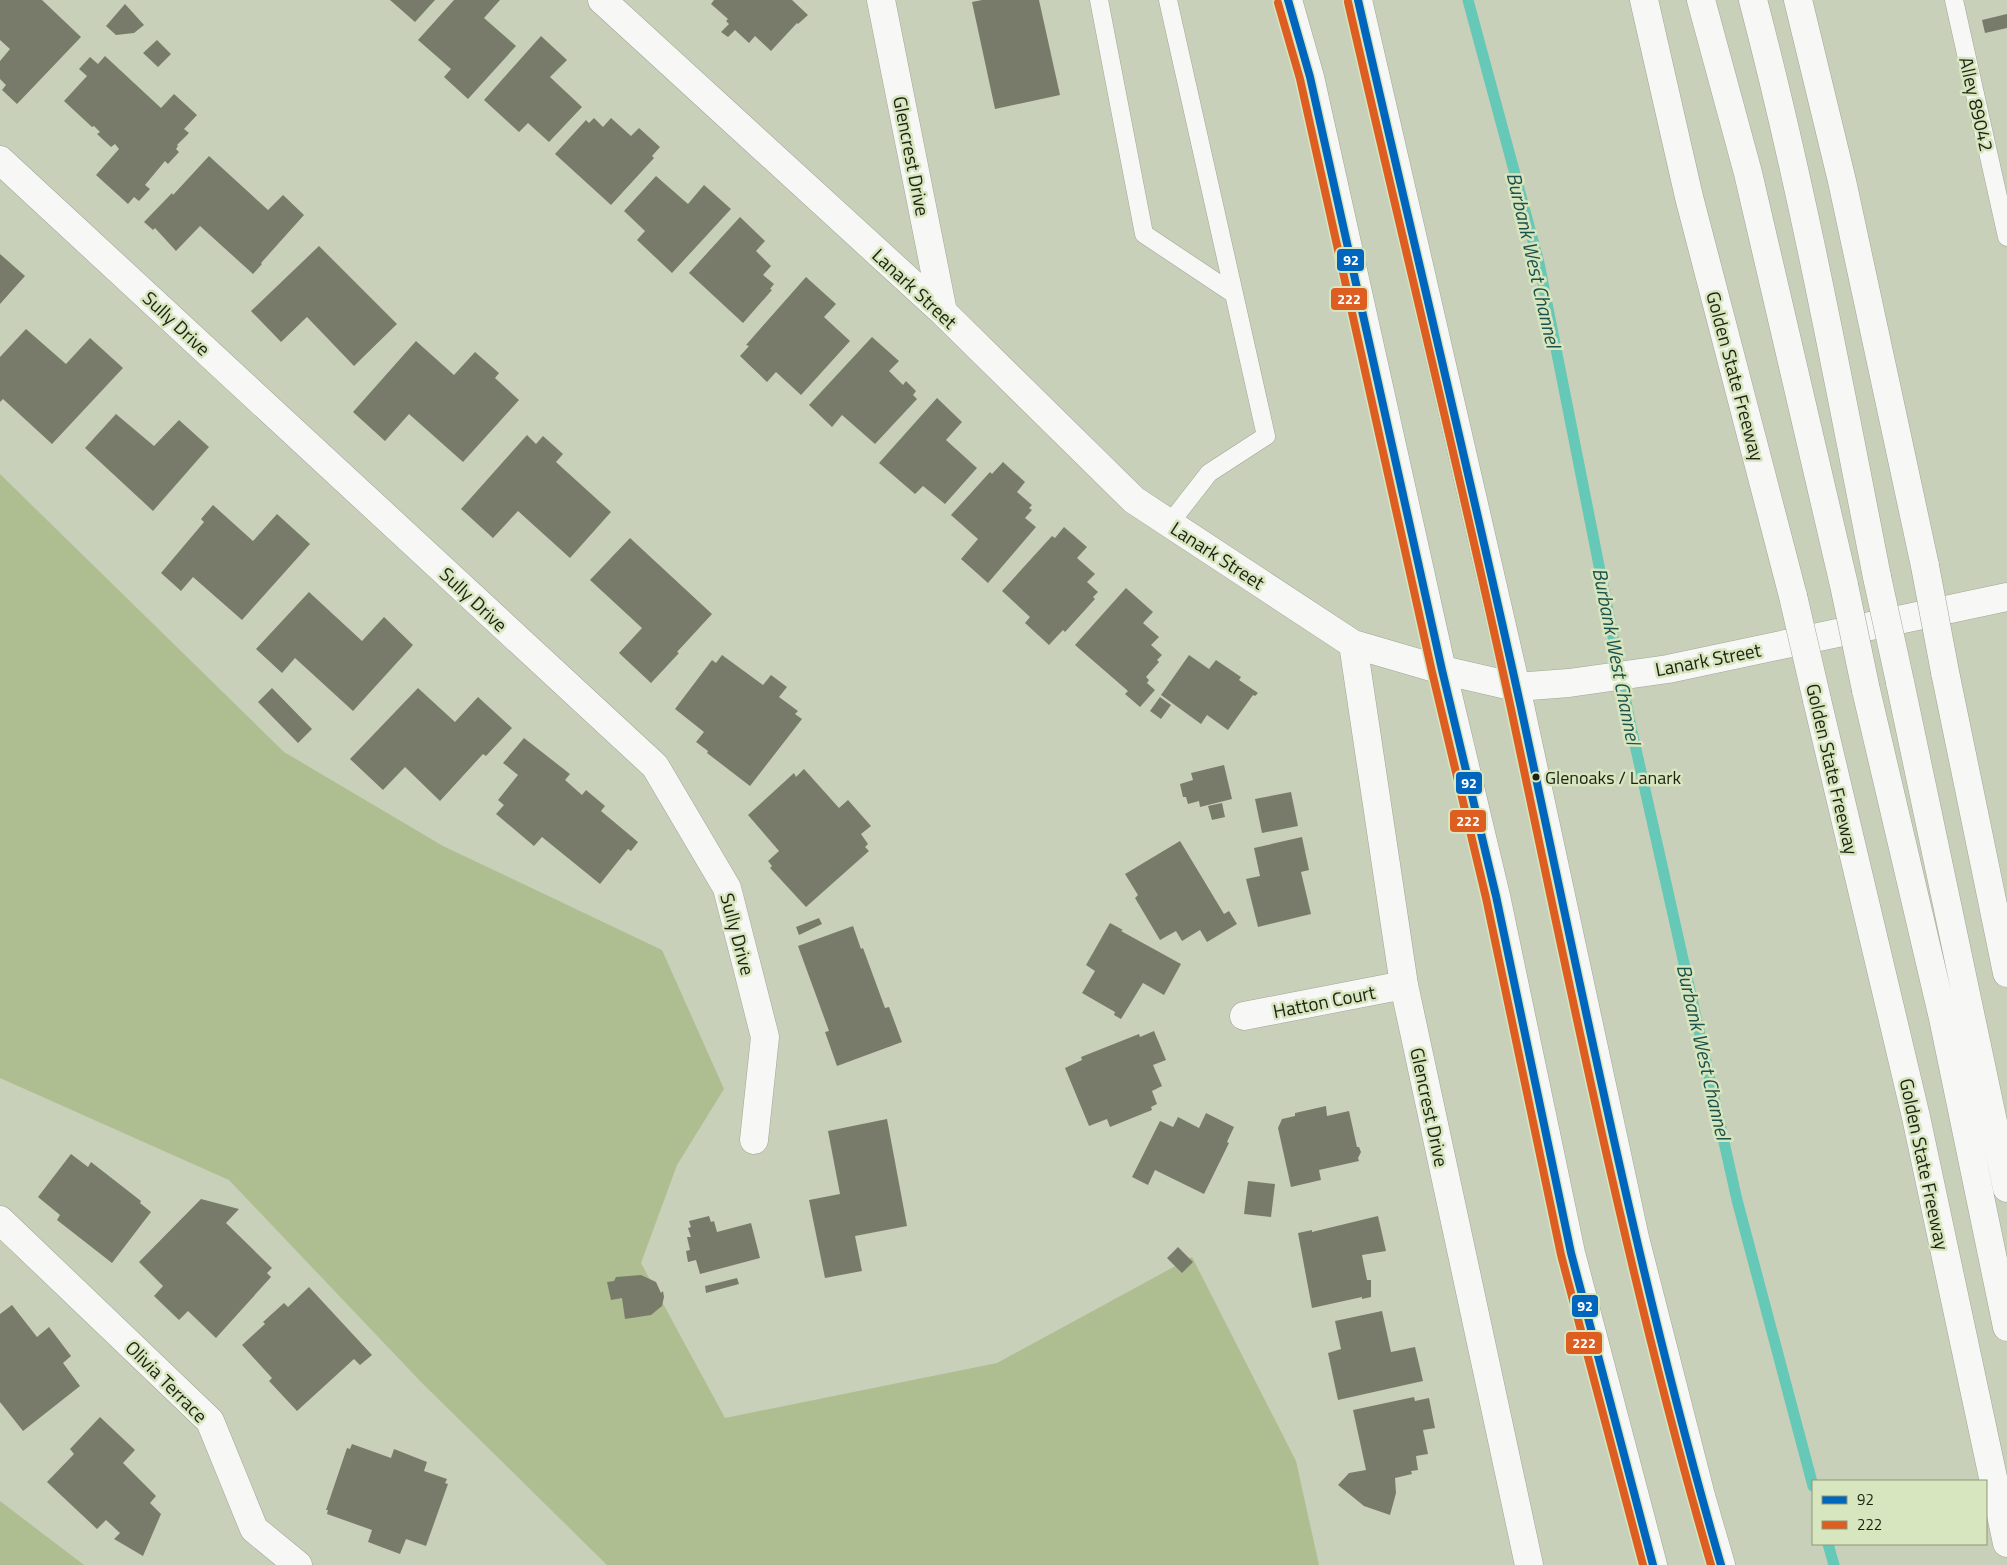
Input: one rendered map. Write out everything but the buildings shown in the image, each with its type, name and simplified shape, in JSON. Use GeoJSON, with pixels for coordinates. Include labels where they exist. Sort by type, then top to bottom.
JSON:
{"type":"FeatureCollection","features":[{"type":"Feature","properties":{"kind":"main road","name":"Lanark Street"},"geometry":{"type":"LineString","coordinates":[[602,0],[943,312],[1134,500],[1353,644],[1442,670],[1516,687],[1569,683],[1668,668],[2007,597]]}},
{"type":"Feature","properties":{"kind":"main road","name":"Glencrest Drive"},"geometry":{"type":"LineString","coordinates":[[881,0],[943,312]]}},
{"type":"Feature","properties":{"kind":"main road"},"geometry":{"type":"LineString","coordinates":[[1288,0],[1310,77],[1442,670],[1496,896],[1571,1253],[1653,1565]]}},
{"type":"Feature","properties":{"kind":"main road"},"geometry":{"type":"LineString","coordinates":[[1358,0],[1516,687],[1635,1238],[1701,1496],[1721,1565]]}},
{"type":"Feature","properties":{"kind":"main road","name":"Golden State Freeway"},"geometry":{"type":"LineString","coordinates":[[1644,0],[1689,197],[1792,596],[1916,1117],[2007,1543]]}},
{"type":"Feature","properties":{"kind":"main road"},"geometry":{"type":"LineString","coordinates":[[1700,0],[1748,173],[1844,585],[1866,690],[1943,1018],[2007,1327]]}},
{"type":"Feature","properties":{"kind":"main road"},"geometry":{"type":"LineString","coordinates":[[1753,0],[1772,70],[1821,292],[1878,577],[2007,1188]]}},
{"type":"Feature","properties":{"kind":"main road"},"geometry":{"type":"LineString","coordinates":[[1798,0],[1842,181],[1925,566],[2007,973]]}},
{"type":"Feature","properties":{"kind":"main road","name":"Sully Drive"},"geometry":{"type":"LineString","coordinates":[[0,160],[655,766],[727,888],[766,1037],[754,1140]]}},
{"type":"Feature","properties":{"kind":"main road","name":"Glencrest Drive"},"geometry":{"type":"LineString","coordinates":[[1353,644],[1404,985],[1529,1565]]}},
{"type":"Feature","properties":{"kind":"main road","name":"Hatton Court"},"geometry":{"type":"LineString","coordinates":[[1244,1016],[1404,985]]}},
{"type":"Feature","properties":{"kind":"main road","name":"Olivia Terrace"},"geometry":{"type":"LineString","coordinates":[[0,1220],[210,1421],[254,1529],[298,1565]]}},
{"type":"Feature","properties":{"kind":"lane"},"geometry":{"type":"LineString","coordinates":[[1099,0],[1144,234],[1234,294]]}},
{"type":"Feature","properties":{"kind":"lane"},"geometry":{"type":"LineString","coordinates":[[1168,0],[1266,436],[1209,473],[1170,523]]}},
{"type":"Feature","properties":{"kind":"lane","name":"Alley 89042"},"geometry":{"type":"LineString","coordinates":[[1954,0],[2007,237]]}},
{"type":"Feature","properties":{"kind":"green space"},"geometry":{"type":"Polygon","coordinates":[[[0,474],[284,752],[443,846],[662,950],[724,1089],[677,1165],[641,1263],[725,1418],[997,1363],[1192,1257],[1296,1461],[1319,1565],[607,1565],[422,1383],[229,1180],[0,1078],[0,474]]]}},
{"type":"Feature","properties":{"kind":"green space"},"geometry":{"type":"Polygon","coordinates":[[[0,1501],[84,1565],[0,1565],[0,1501]]]}},
{"type":"Feature","properties":{"kind":"waterway","name":"Burbank West Channel"},"geometry":{"type":"LineString","coordinates":[[1468,0],[1539,263],[1631,727],[1737,1200],[1812,1482]]}},
{"type":"Feature","properties":{"kind":"waterway","name":"Burbank West Channel"},"geometry":{"type":"LineString","coordinates":[[1828,1545],[1834,1565]]}},
{"type":"Feature","properties":{"kind":"transit line","name":"92"},"geometry":{"type":"LineString","coordinates":[[1288,0],[1310,77],[1442,670],[1496,896],[1571,1253],[1653,1565]]}},
{"type":"Feature","properties":{"kind":"transit line","name":"92"},"geometry":{"type":"LineString","coordinates":[[1358,0],[1521,708],[1638,1246],[1691,1459],[1721,1565]]}},
{"type":"Feature","properties":{"kind":"transit line","name":"222"},"geometry":{"type":"LineString","coordinates":[[1348,2],[1492,621],[1603,1139],[1654,1353],[1711,1565]]}},
{"type":"Feature","properties":{"kind":"transit line","name":"222"},"geometry":{"type":"LineString","coordinates":[[1278,3],[1300,79],[1432,672],[1486,898],[1561,1255],[1643,1565]]}},
{"type":"Feature","properties":{"kind":"place","name":"Glenoaks / Lanark"},"geometry":{"type":"Point","coordinates":[1536,777]}}]}
